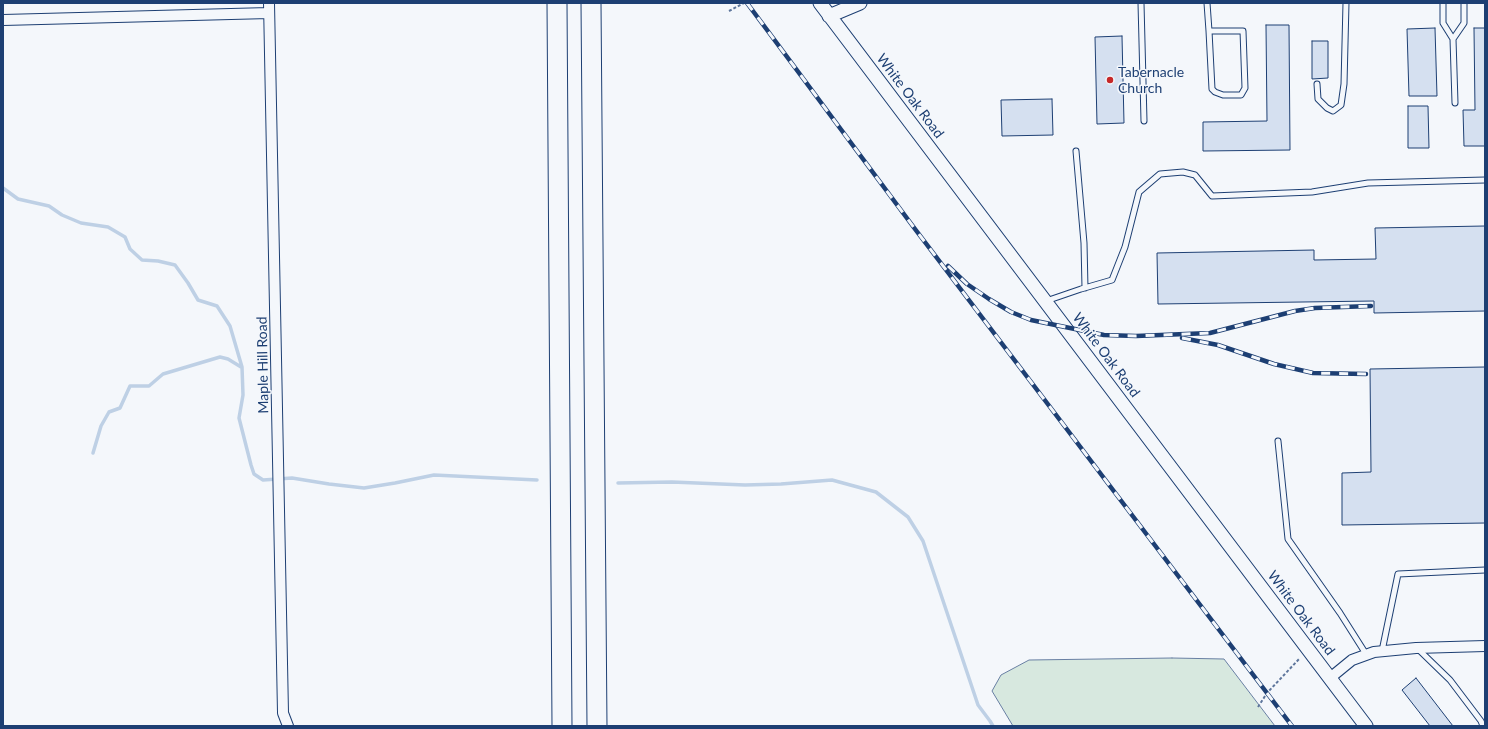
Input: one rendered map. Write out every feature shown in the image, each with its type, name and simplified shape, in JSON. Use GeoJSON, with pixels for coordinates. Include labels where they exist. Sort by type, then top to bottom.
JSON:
{"type":"FeatureCollection","features":[{"type":"Feature","properties":{"kind":"highway"},"geometry":{"type":"LineString","coordinates":[[557,3],[562,726]]}},
{"type":"Feature","properties":{"kind":"highway"},"geometry":{"type":"LineString","coordinates":[[591,3],[597,726]]}},
{"type":"Feature","properties":{"kind":"street","name":"White Oak Road"},"geometry":{"type":"LineString","coordinates":[[820,3],[1366,726]]}},
{"type":"Feature","properties":{"kind":"street"},"geometry":{"type":"LineString","coordinates":[[829,16],[860,3]]}},
{"type":"Feature","properties":{"kind":"street"},"geometry":{"type":"LineString","coordinates":[[3,20],[269,8]]}},
{"type":"Feature","properties":{"kind":"street","name":"Maple Hill Road"},"geometry":{"type":"LineString","coordinates":[[269,8],[283,713],[288,726]]}},
{"type":"Feature","properties":{"kind":"street"},"geometry":{"type":"LineString","coordinates":[[1330,678],[1352,660],[1366,654],[1416,648],[1485,646]]}},
{"type":"Feature","properties":{"kind":"lane"},"geometry":{"type":"LineString","coordinates":[[1141,3],[1144,121]]}},
{"type":"Feature","properties":{"kind":"lane"},"geometry":{"type":"LineString","coordinates":[[1207,3],[1208,31],[1212,89],[1223,95],[1241,95],[1246,88],[1243,31],[1208,31]]}},
{"type":"Feature","properties":{"kind":"lane"},"geometry":{"type":"LineString","coordinates":[[1317,84],[1318,99],[1327,108],[1333,111],[1341,106],[1344,84],[1346,3]]}},
{"type":"Feature","properties":{"kind":"lane"},"geometry":{"type":"LineString","coordinates":[[1443,3],[1443,23],[1453,39],[1455,103]]}},
{"type":"Feature","properties":{"kind":"lane"},"geometry":{"type":"LineString","coordinates":[[1453,39],[1464,23],[1464,3]]}},
{"type":"Feature","properties":{"kind":"lane"},"geometry":{"type":"LineString","coordinates":[[1076,150],[1084,242],[1085,288]]}},
{"type":"Feature","properties":{"kind":"lane"},"geometry":{"type":"LineString","coordinates":[[1045,302],[1112,280],[1124,247],[1139,192],[1160,174],[1183,172],[1196,175],[1212,196],[1312,192],[1368,183],[1485,180]]}},
{"type":"Feature","properties":{"kind":"lane"},"geometry":{"type":"LineString","coordinates":[[1278,441],[1288,539],[1340,613],[1366,654]]}},
{"type":"Feature","properties":{"kind":"lane"},"geometry":{"type":"LineString","coordinates":[[1382,651],[1398,574],[1485,570]]}},
{"type":"Feature","properties":{"kind":"lane"},"geometry":{"type":"LineString","coordinates":[[1416,648],[1450,680],[1481,721],[1483,726]]}},
{"type":"Feature","properties":{"kind":"path"},"geometry":{"type":"LineString","coordinates":[[729,11],[744,3]]}},
{"type":"Feature","properties":{"kind":"path"},"geometry":{"type":"LineString","coordinates":[[1258,707],[1267,693],[1308,649]]}},
{"type":"Feature","properties":{"kind":"shaded area"},"geometry":{"type":"Polygon","coordinates":[[[1172,658],[1224,659],[1275,726],[1013,726],[992,691],[1001,675],[1029,660],[1172,658]]]}},
{"type":"Feature","properties":{"kind":"building"},"geometry":{"type":"Polygon","coordinates":[[[1266,25],[1289,25],[1290,150],[1203,151],[1203,122],[1267,121],[1266,25]]]}},
{"type":"Feature","properties":{"kind":"building"},"geometry":{"type":"Polygon","coordinates":[[[1435,28],[1437,96],[1409,96],[1407,29],[1435,28]]]}},
{"type":"Feature","properties":{"kind":"building"},"geometry":{"type":"Polygon","coordinates":[[[1474,28],[1485,28],[1485,146],[1464,146],[1463,110],[1475,110],[1474,28]]]}},
{"type":"Feature","properties":{"kind":"building","name":"Tabernacle Church"},"geometry":{"type":"Polygon","coordinates":[[[1122,36],[1124,123],[1097,124],[1095,37],[1122,36]]]}},
{"type":"Feature","properties":{"kind":"building"},"geometry":{"type":"Polygon","coordinates":[[[1312,41],[1328,41],[1328,78],[1312,79],[1312,41]]]}},
{"type":"Feature","properties":{"kind":"building"},"geometry":{"type":"Polygon","coordinates":[[[1052,99],[1053,135],[1002,136],[1001,100],[1052,99]]]}},
{"type":"Feature","properties":{"kind":"building"},"geometry":{"type":"Polygon","coordinates":[[[1408,106],[1428,106],[1429,148],[1408,148],[1408,106]]]}},
{"type":"Feature","properties":{"kind":"building"},"geometry":{"type":"Polygon","coordinates":[[[1485,226],[1485,311],[1374,313],[1374,301],[1158,304],[1157,253],[1314,250],[1314,260],[1376,259],[1375,228],[1485,226]]]}},
{"type":"Feature","properties":{"kind":"building"},"geometry":{"type":"Polygon","coordinates":[[[1485,367],[1485,523],[1342,525],[1342,473],[1371,472],[1370,369],[1485,367]]]}},
{"type":"Feature","properties":{"kind":"building"},"geometry":{"type":"Polygon","coordinates":[[[1416,678],[1453,726],[1430,726],[1402,690],[1416,678]]]}},
{"type":"Feature","properties":{"kind":"waterway"},"geometry":{"type":"LineString","coordinates":[[3,188],[18,199],[49,206],[62,215],[81,223],[108,227],[125,237],[130,249],[142,260],[158,261],[175,265],[198,300],[217,306],[230,326],[242,367],[243,395],[239,418],[254,474],[263,480],[292,478],[364,488],[434,475],[537,480]]}},
{"type":"Feature","properties":{"kind":"waterway"},"geometry":{"type":"LineString","coordinates":[[93,453],[101,426],[109,412],[120,408],[130,386],[149,386],[163,374],[220,357],[228,359],[241,367]]}},
{"type":"Feature","properties":{"kind":"waterway"},"geometry":{"type":"LineString","coordinates":[[618,483],[672,482],[745,485],[832,480],[876,492],[908,517],[923,541],[978,705],[993,726]]}},
{"type":"Feature","properties":{"kind":"railway"},"geometry":{"type":"LineString","coordinates":[[747,3],[915,229],[1292,726]]}},
{"type":"Feature","properties":{"kind":"railway"},"geometry":{"type":"LineString","coordinates":[[948,266],[967,284],[1011,312],[1031,320],[1104,335],[1136,336],[1210,333],[1295,311],[1315,308],[1371,306]]}},
{"type":"Feature","properties":{"kind":"railway"},"geometry":{"type":"LineString","coordinates":[[1182,338],[1218,345],[1274,364],[1313,373],[1366,374]]}},
{"type":"Feature","properties":{"kind":"place","name":"Tabernacle Church"},"geometry":{"type":"Point","coordinates":[1110,80]}}]}
